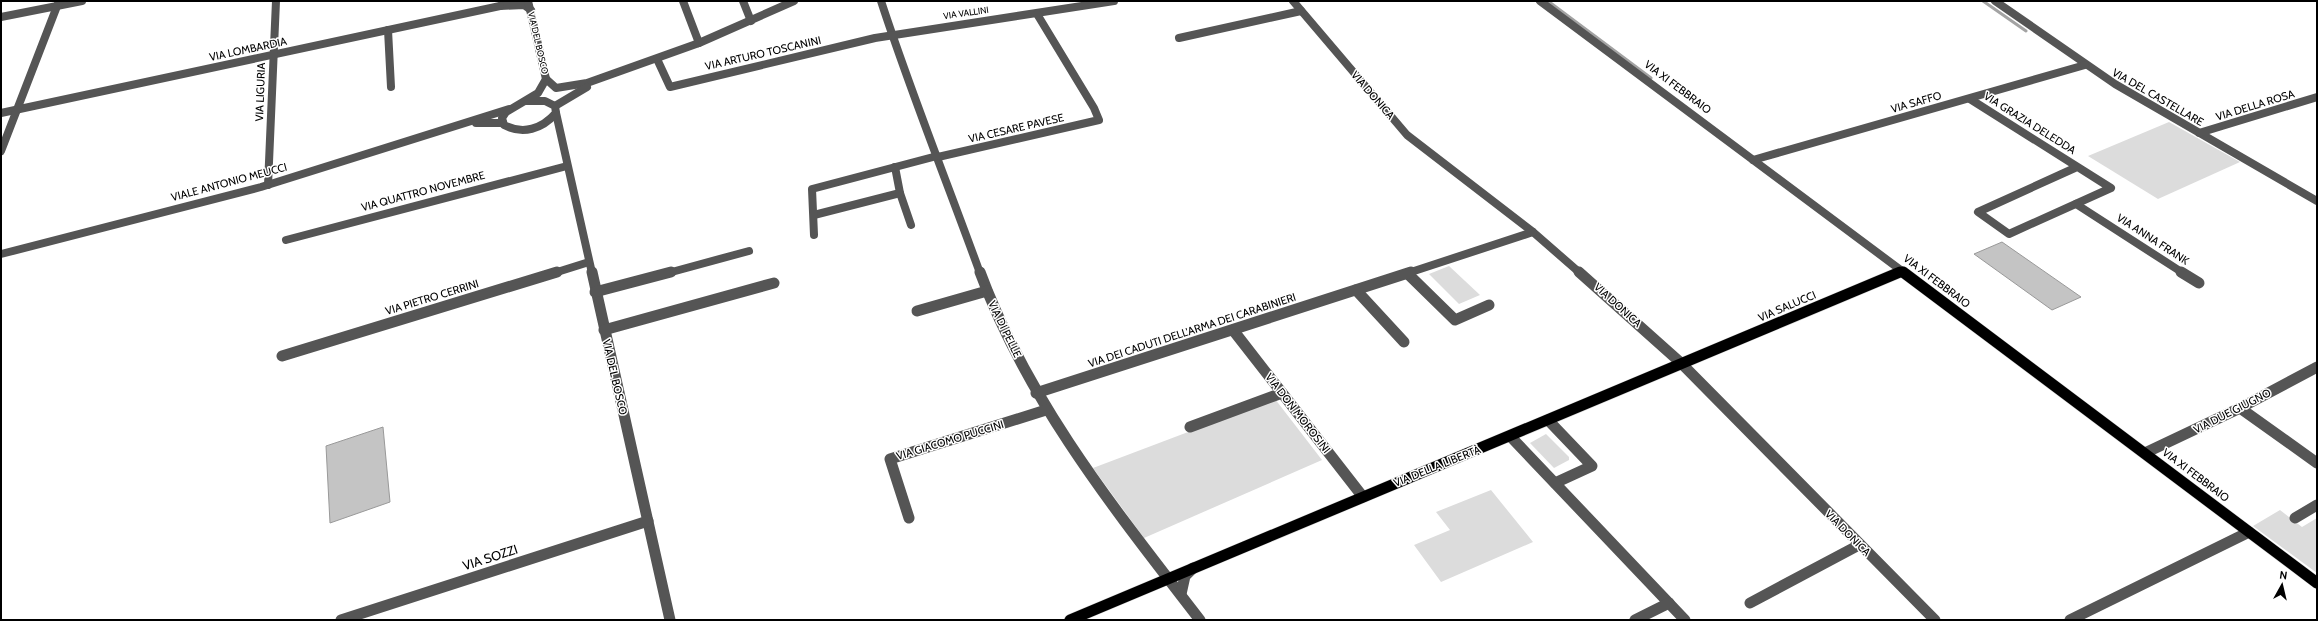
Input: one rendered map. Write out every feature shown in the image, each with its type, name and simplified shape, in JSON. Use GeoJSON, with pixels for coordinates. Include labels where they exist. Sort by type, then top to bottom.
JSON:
{"type":"FeatureCollection","features":[{"type":"Feature","properties":{"kind":"main road","name":"VIA SALUCCI"},"geometry":{"type":"LineString","coordinates":[[1681,363],[1902,271]]}},
{"type":"Feature","properties":{"kind":"main road","name":"VIA XI FEBBRAIO"},"geometry":{"type":"LineString","coordinates":[[1902,271],[2317,583]]}},
{"type":"Feature","properties":{"kind":"main road","name":"VIA DELLA LIBERTÀ"},"geometry":{"type":"LineString","coordinates":[[1070,620],[1681,363]]}},
{"type":"Feature","properties":{"kind":"street"},"geometry":{"type":"LineString","coordinates":[[1,17],[58,4],[82,1]]}},
{"type":"Feature","properties":{"kind":"street","name":"VIA LIGURIA"},"geometry":{"type":"LineString","coordinates":[[268,185],[276,1]]}},
{"type":"Feature","properties":{"kind":"street","name":"VIA LOMBARDIA"},"geometry":{"type":"LineString","coordinates":[[1,113],[500,6],[516,1]]}},
{"type":"Feature","properties":{"kind":"street","name":"VIA DEL BOSCO"},"geometry":{"type":"LineString","coordinates":[[509,109],[527,101],[538,93],[546,79],[528,1]]}},
{"type":"Feature","properties":{"kind":"street"},"geometry":{"type":"LineString","coordinates":[[683,1],[699,43]]}},
{"type":"Feature","properties":{"kind":"street"},"geometry":{"type":"LineString","coordinates":[[743,1],[751,21]]}},
{"type":"Feature","properties":{"kind":"street"},"geometry":{"type":"LineString","coordinates":[[509,109],[502,118],[503,123],[509,128],[516,130],[538,127],[547,123],[556,110],[590,86],[622,72],[699,43],[794,1]]}},
{"type":"Feature","properties":{"kind":"street","name":"VIA DI PELLE"},"geometry":{"type":"LineString","coordinates":[[881,1],[906,78],[937,156],[987,291],[1036,393],[1111,505],[1200,620]]}},
{"type":"Feature","properties":{"kind":"street","name":"VIA VALLINI"},"geometry":{"type":"LineString","coordinates":[[891,35],[1037,14],[1114,1]]}},
{"type":"Feature","properties":{"kind":"street","name":"VIA DONICA"},"geometry":{"type":"LineString","coordinates":[[1293,1],[1407,135],[1533,232],[1633,318],[1681,363],[1859,545],[1935,620]]}},
{"type":"Feature","properties":{"kind":"street","name":"VIA XI FEBBRAIO"},"geometry":{"type":"LineString","coordinates":[[1540,1],[1902,271]]}},
{"type":"Feature","properties":{"kind":"street","name":"VIA DEL CASTELLARE"},"geometry":{"type":"LineString","coordinates":[[1994,1],[2085,65],[2317,201]]}},
{"type":"Feature","properties":{"kind":"street"},"geometry":{"type":"LineString","coordinates":[[1,151],[58,4]]}},
{"type":"Feature","properties":{"kind":"street","name":"VIA LOMBARDIA"},"geometry":{"type":"LineString","coordinates":[[500,6],[524,5],[530,10]]}},
{"type":"Feature","properties":{"kind":"street"},"geometry":{"type":"LineString","coordinates":[[1179,38],[1301,11]]}},
{"type":"Feature","properties":{"kind":"street","name":"VIA CESARE PAVESE"},"geometry":{"type":"LineString","coordinates":[[814,216],[812,189],[937,156],[1099,120],[1094,108],[1037,14]]}},
{"type":"Feature","properties":{"kind":"street"},"geometry":{"type":"LineString","coordinates":[[388,30],[391,87]]}},
{"type":"Feature","properties":{"kind":"street","name":"VIA ARTURO TOSCANINI"},"geometry":{"type":"LineString","coordinates":[[657,59],[670,87],[891,35]]}},
{"type":"Feature","properties":{"kind":"street","name":"VIA SAFFO"},"geometry":{"type":"LineString","coordinates":[[1753,160],[2085,65]]}},
{"type":"Feature","properties":{"kind":"street"},"geometry":{"type":"LineString","coordinates":[[546,79],[556,88],[568,88],[622,72]]}},
{"type":"Feature","properties":{"kind":"street","name":"VIA DELLA ROSA"},"geometry":{"type":"LineString","coordinates":[[2199,133],[2317,97]]}},
{"type":"Feature","properties":{"kind":"street","name":"VIA GRAZIA DELEDDA"},"geometry":{"type":"LineString","coordinates":[[1970,99],[2111,188],[2076,204]]}},
{"type":"Feature","properties":{"kind":"street","name":"VIA DEL BOSCO"},"geometry":{"type":"LineString","coordinates":[[527,101],[544,100],[556,110],[588,262],[670,620]]}},
{"type":"Feature","properties":{"kind":"street","name":"VIALE ANTONIO MEUCCI"},"geometry":{"type":"LineString","coordinates":[[1,254],[268,185],[509,109]]}},
{"type":"Feature","properties":{"kind":"street","name":"VIALE ANTONIO MEUCCI"},"geometry":{"type":"LineString","coordinates":[[462,123],[503,123]]}},
{"type":"Feature","properties":{"kind":"street"},"geometry":{"type":"LineString","coordinates":[[538,127],[560,134]]}},
{"type":"Feature","properties":{"kind":"street","name":"VIA QUATTRO NOVEMBRE"},"geometry":{"type":"LineString","coordinates":[[286,240],[567,166]]}},
{"type":"Feature","properties":{"kind":"street"},"geometry":{"type":"LineString","coordinates":[[895,167],[900,193],[911,225]]}},
{"type":"Feature","properties":{"kind":"street"},"geometry":{"type":"LineString","coordinates":[[2076,204],[2009,234],[1978,212],[2077,167]]}},
{"type":"Feature","properties":{"kind":"street"},"geometry":{"type":"LineString","coordinates":[[814,235],[814,216],[900,193]]}},
{"type":"Feature","properties":{"kind":"street","name":"VIA ANNA FRANK"},"geometry":{"type":"LineString","coordinates":[[2076,204],[2199,284]]}},
{"type":"Feature","properties":{"kind":"street","name":"VIA DEI CADUTI DELL'ARMA DEI CARABINIERI"},"geometry":{"type":"LineString","coordinates":[[1036,393],[1408,274],[1533,232]]}},
{"type":"Feature","properties":{"kind":"street"},"geometry":{"type":"LineString","coordinates":[[596,292],[749,251]]}},
{"type":"Feature","properties":{"kind":"street","name":"VIA PIETRO CERRINI"},"geometry":{"type":"LineString","coordinates":[[282,356],[588,262]]}},
{"type":"Feature","properties":{"kind":"street"},"geometry":{"type":"LineString","coordinates":[[1408,274],[1455,320],[1489,305]]}},
{"type":"Feature","properties":{"kind":"street"},"geometry":{"type":"LineString","coordinates":[[604,330],[774,283]]}},
{"type":"Feature","properties":{"kind":"street"},"geometry":{"type":"LineString","coordinates":[[1356,290],[1404,342]]}},
{"type":"Feature","properties":{"kind":"street"},"geometry":{"type":"LineString","coordinates":[[917,311],[987,291]]}},
{"type":"Feature","properties":{"kind":"street","name":"VIA DON MOROSINI"},"geometry":{"type":"LineString","coordinates":[[1233,330],[1363,497]]}},
{"type":"Feature","properties":{"kind":"street","name":"VIA DUE GIUGNO"},"geometry":{"type":"LineString","coordinates":[[2145,453],[2240,408],[2317,367]]}},
{"type":"Feature","properties":{"kind":"street"},"geometry":{"type":"LineString","coordinates":[[1190,427],[1282,393]]}},
{"type":"Feature","properties":{"kind":"street"},"geometry":{"type":"LineString","coordinates":[[2240,408],[2317,463]]}},
{"type":"Feature","properties":{"kind":"street","name":"VIA GIACOMO PUCCINI"},"geometry":{"type":"LineString","coordinates":[[910,518],[890,459],[1046,410]]}},
{"type":"Feature","properties":{"kind":"street"},"geometry":{"type":"LineString","coordinates":[[1548,420],[1592,466],[1555,483]]}},
{"type":"Feature","properties":{"kind":"street"},"geometry":{"type":"LineString","coordinates":[[1510,436],[1685,620]]}},
{"type":"Feature","properties":{"kind":"street"},"geometry":{"type":"LineString","coordinates":[[2295,518],[2317,506]]}},
{"type":"Feature","properties":{"kind":"street","name":"VIA SOZZI"},"geometry":{"type":"LineString","coordinates":[[341,620],[648,521]]}},
{"type":"Feature","properties":{"kind":"street"},"geometry":{"type":"LineString","coordinates":[[2070,620],[2250,532]]}},
{"type":"Feature","properties":{"kind":"street"},"geometry":{"type":"LineString","coordinates":[[1750,603],[1859,545]]}},
{"type":"Feature","properties":{"kind":"street"},"geometry":{"type":"LineString","coordinates":[[1181,594],[1185,576],[1193,568]]}},
{"type":"Feature","properties":{"kind":"street"},"geometry":{"type":"LineString","coordinates":[[1635,620],[1669,603]]}},
{"type":"Feature","properties":{"kind":"shaded area"},"geometry":{"type":"Polygon","coordinates":[[[2169,122],[2240,162],[2158,199],[2088,156],[2169,122]]]}},
{"type":"Feature","properties":{"kind":"shaded area"},"geometry":{"type":"Polygon","coordinates":[[[1449,266],[1480,295],[1459,304],[1429,274],[1449,266]]]}},
{"type":"Feature","properties":{"kind":"shaded area"},"geometry":{"type":"Polygon","coordinates":[[[1275,399],[1322,460],[1144,538],[1093,468],[1275,399]]]}},
{"type":"Feature","properties":{"kind":"shaded area"},"geometry":{"type":"Polygon","coordinates":[[[1546,434],[1569,457],[1569,460],[1554,468],[1530,443],[1546,434]]]}},
{"type":"Feature","properties":{"kind":"shaded area"},"geometry":{"type":"Polygon","coordinates":[[[1491,490],[1533,542],[1441,582],[1414,545],[1450,530],[1436,512],[1491,490]]]}},
{"type":"Feature","properties":{"kind":"shaded area"},"geometry":{"type":"Polygon","coordinates":[[[2280,510],[2302,527],[2317,518],[2317,573],[2253,526],[2280,510]]]}},
{"type":"Feature","properties":{"kind":"building"},"geometry":{"type":"Polygon","coordinates":[[[2002,242],[2081,297],[2052,310],[1974,254],[2002,242]]]}},
{"type":"Feature","properties":{"kind":"building"},"geometry":{"type":"Polygon","coordinates":[[[383,427],[390,502],[330,523],[326,446],[383,427]]]}},
{"type":"Feature","properties":{"kind":"waterway"},"geometry":{"type":"LineString","coordinates":[[1548,1],[1651,78]]}},
{"type":"Feature","properties":{"kind":"waterway"},"geometry":{"type":"LineString","coordinates":[[1983,1],[2026,31]]}}]}
